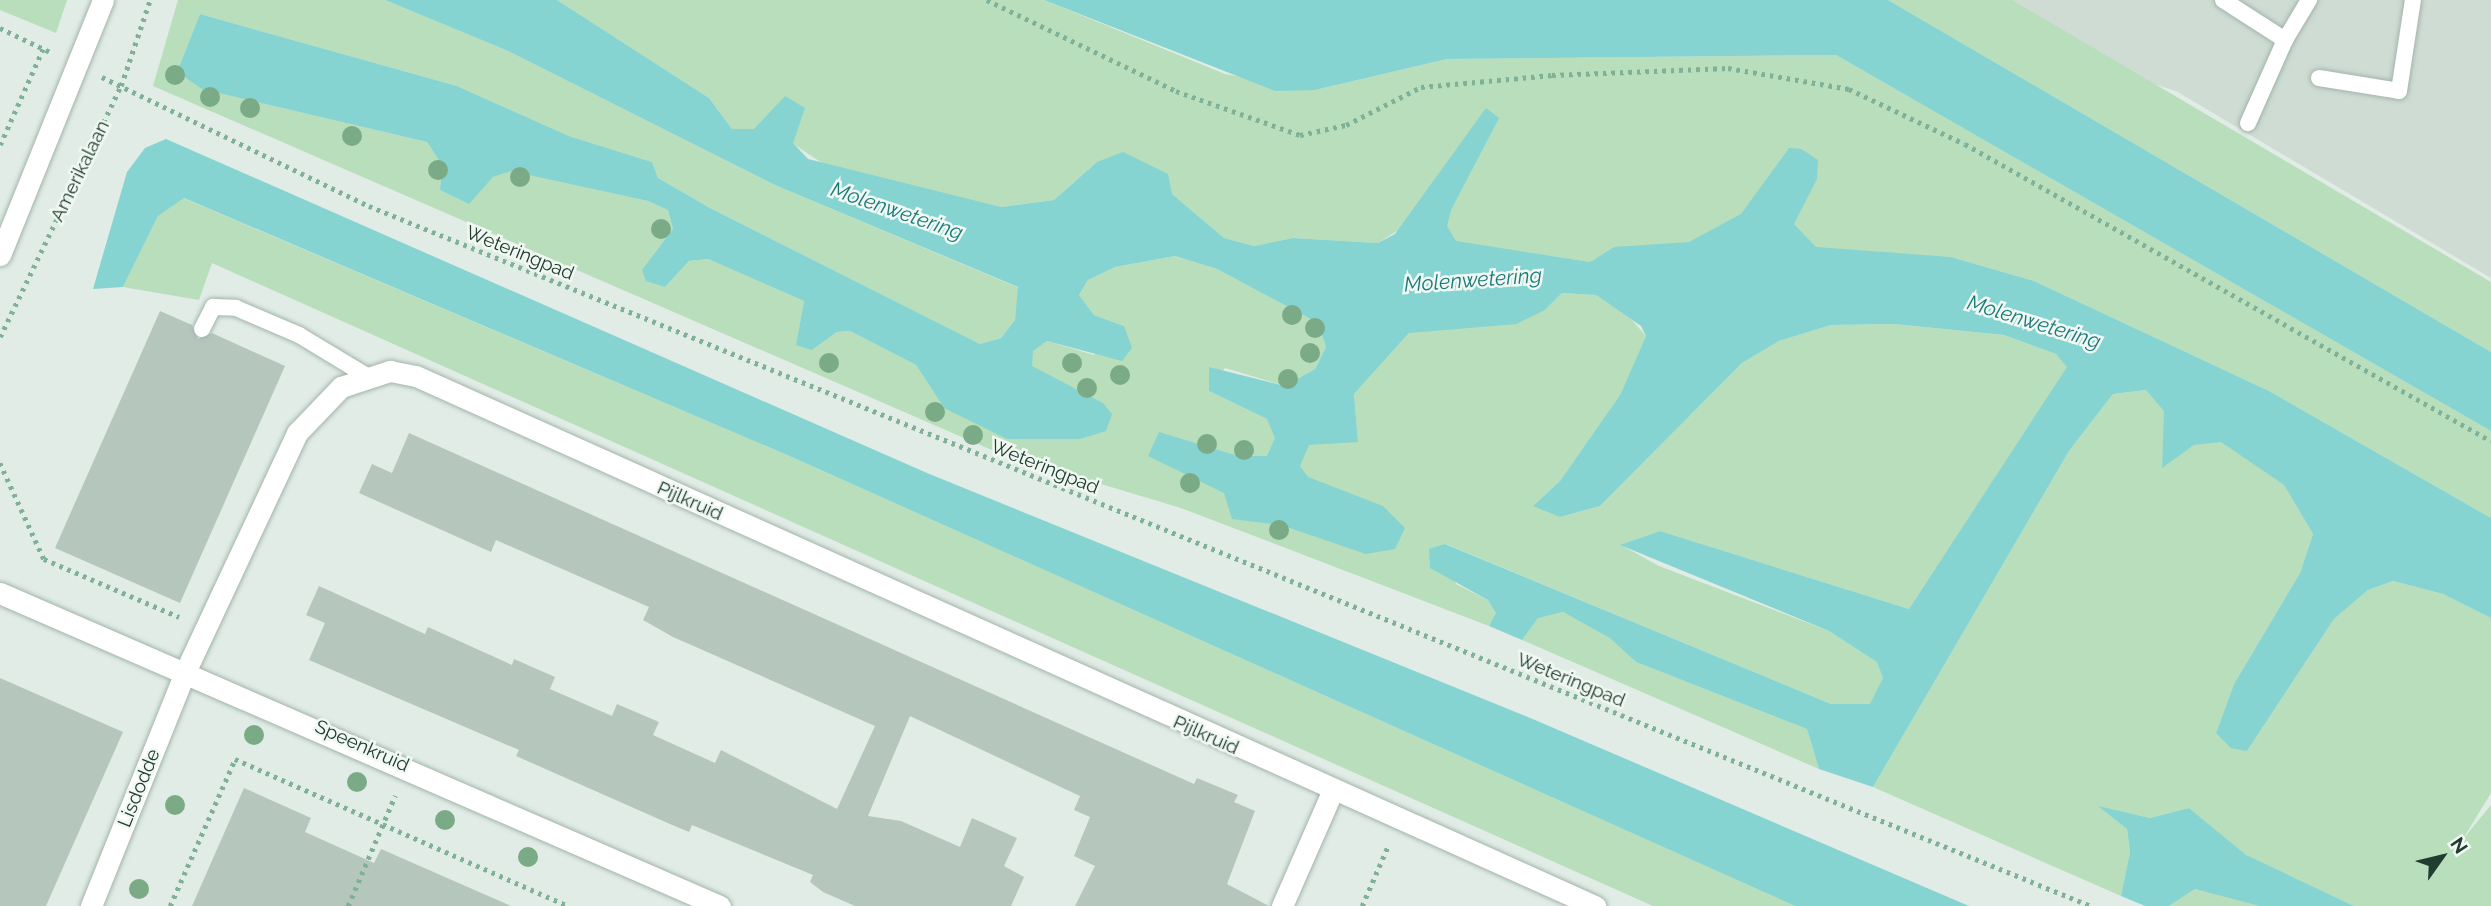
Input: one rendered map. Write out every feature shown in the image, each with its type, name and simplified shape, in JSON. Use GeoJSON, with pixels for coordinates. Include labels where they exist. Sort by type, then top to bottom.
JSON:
{"type":"FeatureCollection","features":[{"type":"Feature","properties":{"kind":"street","name":"Amerikalaan"},"geometry":{"type":"LineString","coordinates":[[0,255],[81,67],[103,0]]}},
{"type":"Feature","properties":{"kind":"street"},"geometry":{"type":"LineString","coordinates":[[187,670],[297,433],[318,405],[367,376]]}},
{"type":"Feature","properties":{"kind":"street","name":"Pijlkruid"},"geometry":{"type":"LineString","coordinates":[[367,376],[416,376],[1332,792],[1595,906]]}},
{"type":"Feature","properties":{"kind":"street","name":"Speenkruid"},"geometry":{"type":"LineString","coordinates":[[0,593],[187,670],[408,766],[720,906]]}},
{"type":"Feature","properties":{"kind":"street","name":"Lisdodde"},"geometry":{"type":"LineString","coordinates":[[91,906],[187,670]]}},
{"type":"Feature","properties":{"kind":"street"},"geometry":{"type":"LineString","coordinates":[[1282,906],[1332,792]]}},
{"type":"Feature","properties":{"kind":"lane"},"geometry":{"type":"LineString","coordinates":[[2223,0],[2285,40]]}},
{"type":"Feature","properties":{"kind":"lane"},"geometry":{"type":"LineString","coordinates":[[2248,123],[2285,40],[2309,0]]}},
{"type":"Feature","properties":{"kind":"lane"},"geometry":{"type":"LineString","coordinates":[[2319,78],[2399,91],[2413,0]]}},
{"type":"Feature","properties":{"kind":"lane"},"geometry":{"type":"LineString","coordinates":[[202,329],[214,307],[236,308],[299,335],[367,376]]}},
{"type":"Feature","properties":{"kind":"path","name":"Amerikalaan"},"geometry":{"type":"LineString","coordinates":[[0,338],[121,86],[150,0]]}},
{"type":"Feature","properties":{"kind":"path"},"geometry":{"type":"LineString","coordinates":[[987,0],[1176,91],[1300,135],[1346,125],[1421,87],[1552,75],[1728,68],[1849,89],[1965,144],[2491,441]]}},
{"type":"Feature","properties":{"kind":"path","name":"Weteringpad"},"geometry":{"type":"LineString","coordinates":[[0,28],[369,206],[2091,906]]}},
{"type":"Feature","properties":{"kind":"path"},"geometry":{"type":"LineString","coordinates":[[0,145],[43,49]]}},
{"type":"Feature","properties":{"kind":"path"},"geometry":{"type":"LineString","coordinates":[[0,463],[44,559],[205,628]]}},
{"type":"Feature","properties":{"kind":"path"},"geometry":{"type":"LineString","coordinates":[[170,906],[235,760],[569,906]]}},
{"type":"Feature","properties":{"kind":"path"},"geometry":{"type":"LineString","coordinates":[[348,906],[408,766]]}},
{"type":"Feature","properties":{"kind":"path"},"geometry":{"type":"LineString","coordinates":[[1362,906],[1398,821]]}},
{"type":"Feature","properties":{"kind":"shaded area"},"geometry":{"type":"Polygon","coordinates":[[[1888,0],[2491,0],[2491,278],[2176,91],[1888,0]]]}},
{"type":"Feature","properties":{"kind":"green space"},"geometry":{"type":"Polygon","coordinates":[[[0,0],[67,0],[56,33],[0,10],[0,0]]]}},
{"type":"Feature","properties":{"kind":"green space"},"geometry":{"type":"Polygon","coordinates":[[[178,0],[385,0],[508,51],[775,185],[1019,288],[1015,320],[1001,338],[980,344],[710,208],[658,178],[652,162],[569,136],[457,86],[200,14],[177,72],[203,89],[427,142],[442,165],[440,190],[468,203],[493,177],[511,170],[648,201],[668,210],[673,229],[643,270],[665,287],[689,261],[708,259],[804,301],[798,335],[812,350],[837,332],[850,331],[916,365],[944,408],[1048,377],[1032,367],[1032,351],[1047,341],[1094,355],[1124,326],[1094,315],[1079,295],[1088,280],[1115,267],[1175,256],[1217,269],[1318,323],[1326,347],[1315,369],[1285,386],[1225,368],[1209,391],[1267,419],[1358,442],[1354,394],[1409,333],[1545,310],[1562,293],[1596,295],[1631,319],[1646,336],[1620,395],[1560,481],[1534,505],[1560,517],[1600,506],[1742,363],[1779,341],[1831,325],[1894,324],[2004,335],[2056,354],[2068,367],[1909,609],[1660,531],[1621,545],[1659,566],[1829,631],[1878,662],[1883,678],[1871,704],[1831,704],[1446,544],[1456,584],[1488,600],[1497,613],[1489,626],[1181,508],[1001,454],[153,86],[178,0]]]}},
{"type":"Feature","properties":{"kind":"green space"},"geometry":{"type":"Polygon","coordinates":[[[557,0],[1044,0],[1225,74],[1315,90],[1447,59],[1836,55],[2491,431],[2491,518],[2269,391],[2034,281],[1951,257],[1614,247],[1590,262],[1456,242],[1449,230],[1408,224],[1378,243],[1293,238],[1254,246],[1224,238],[1172,194],[1097,162],[1054,200],[1001,207],[831,169],[792,143],[754,129],[732,129],[709,98],[557,0]]]}},
{"type":"Feature","properties":{"kind":"green space"},"geometry":{"type":"Polygon","coordinates":[[[1888,0],[2012,0],[2491,282],[2491,352],[1888,0]]]}},
{"type":"Feature","properties":{"kind":"green space"},"geometry":{"type":"Polygon","coordinates":[[[183,198],[794,458],[1795,906],[1653,906],[212,263],[199,300],[123,287],[158,216],[183,198]]]}},
{"type":"Feature","properties":{"kind":"green space"},"geometry":{"type":"Polygon","coordinates":[[[2146,390],[2165,411],[2162,467],[2194,445],[2221,441],[2284,485],[2313,534],[2300,573],[2234,684],[2216,733],[2247,751],[2334,619],[2368,590],[2393,581],[2443,594],[2491,618],[2491,793],[2463,839],[2491,805],[2491,906],[2354,906],[2246,856],[2189,808],[2150,818],[2100,807],[2127,829],[2130,852],[2121,896],[1873,787],[2069,451],[2113,394],[2146,390]]]}},
{"type":"Feature","properties":{"kind":"green space"},"geometry":{"type":"Polygon","coordinates":[[[1563,612],[1610,637],[1636,662],[1807,729],[1819,769],[1522,640],[1538,617],[1563,612]]]}},
{"type":"Feature","properties":{"kind":"green space"},"geometry":{"type":"Polygon","coordinates":[[[2195,889],[2242,899],[2260,906],[2169,906],[2195,889]]]}},
{"type":"Feature","properties":{"kind":"water","name":"Molenwetering"},"geometry":{"type":"Polygon","coordinates":[[[385,0],[557,0],[709,98],[732,129],[754,129],[785,96],[805,108],[793,143],[808,159],[1001,207],[1054,200],[1097,162],[1123,152],[1168,174],[1172,194],[1224,238],[1254,246],[1293,238],[1378,243],[1395,234],[1486,108],[1499,118],[1451,210],[1447,226],[1456,241],[1590,262],[1614,247],[1689,242],[1741,214],[1789,148],[1801,149],[1818,160],[1817,179],[1794,224],[1816,247],[1951,257],[2034,281],[2269,391],[2491,518],[2491,618],[2443,594],[2393,581],[2368,590],[2334,619],[2247,751],[2231,748],[2216,733],[2234,684],[2300,573],[2313,534],[2284,485],[2221,442],[2194,445],[2162,468],[2164,411],[2146,390],[2113,394],[2069,451],[1873,787],[1819,769],[1807,729],[1636,662],[1610,638],[1563,612],[1538,618],[1522,640],[1489,626],[1496,613],[1488,600],[1430,568],[1429,549],[1445,544],[1831,704],[1870,704],[1883,678],[1877,662],[1829,631],[1620,545],[1660,531],[1909,609],[2067,367],[2056,354],[2004,335],[1894,324],[1831,325],[1779,341],[1742,363],[1600,506],[1560,517],[1533,506],[1560,481],[1620,395],[1646,336],[1641,326],[1596,295],[1562,293],[1545,310],[1516,324],[1409,333],[1354,394],[1358,442],[1309,445],[1300,466],[1308,477],[1383,506],[1405,528],[1395,549],[1366,554],[1281,525],[1232,519],[1224,493],[1148,456],[1159,432],[1238,456],[1267,456],[1275,438],[1267,419],[1209,391],[1209,367],[1285,386],[1315,369],[1326,347],[1318,323],[1217,269],[1175,256],[1115,267],[1088,280],[1079,295],[1094,315],[1124,326],[1132,348],[1122,361],[1047,341],[1033,351],[1032,366],[1103,403],[1112,414],[1106,431],[1080,439],[1007,439],[944,408],[916,365],[850,331],[837,332],[812,350],[796,345],[804,301],[708,259],[689,261],[665,287],[646,281],[642,270],[673,229],[668,210],[648,201],[511,171],[493,177],[469,204],[440,190],[442,165],[427,142],[202,89],[177,72],[200,14],[457,86],[569,136],[652,162],[658,178],[710,208],[980,344],[1001,338],[1015,320],[1018,287],[775,185],[508,51],[385,0]]]}},
{"type":"Feature","properties":{"kind":"water"},"geometry":{"type":"Polygon","coordinates":[[[1044,0],[1888,0],[2491,352],[2491,431],[1836,55],[1447,59],[1315,90],[1275,91],[1044,0]]]}},
{"type":"Feature","properties":{"kind":"water"},"geometry":{"type":"Polygon","coordinates":[[[166,139],[927,473],[1535,720],[1969,906],[1795,906],[794,458],[184,198],[158,216],[123,287],[93,289],[127,172],[145,148],[166,139]]]}},
{"type":"Feature","properties":{"kind":"water"},"geometry":{"type":"Polygon","coordinates":[[[2098,806],[2150,818],[2189,808],[2246,855],[2354,906],[2260,906],[2195,889],[2169,906],[2145,906],[2121,896],[2130,852],[2127,829],[2098,806]]]}},
{"type":"Feature","properties":{"kind":"building"},"geometry":{"type":"Polygon","coordinates":[[[160,311],[192,325],[198,339],[212,333],[285,366],[180,603],[55,548],[160,311]]]}},
{"type":"Feature","properties":{"kind":"building"},"geometry":{"type":"Polygon","coordinates":[[[409,433],[1194,784],[1197,778],[1238,795],[1234,802],[1255,811],[1227,884],[1269,906],[1075,906],[1095,866],[1074,856],[1090,817],[1074,810],[1080,796],[910,716],[868,816],[901,821],[960,847],[972,818],[1017,838],[1004,866],[1024,877],[1011,906],[855,906],[823,892],[810,882],[813,875],[692,825],[689,832],[670,824],[516,756],[519,750],[309,660],[325,623],[306,615],[319,586],[425,634],[428,627],[512,665],[514,659],[555,677],[550,689],[612,716],[617,704],[659,722],[653,735],[715,763],[721,750],[837,809],[875,726],[673,637],[643,620],[649,607],[496,540],[491,552],[359,493],[372,464],[392,473],[409,433]]]}},
{"type":"Feature","properties":{"kind":"building"},"geometry":{"type":"Polygon","coordinates":[[[0,678],[123,732],[46,906],[0,906],[0,678]]]}},
{"type":"Feature","properties":{"kind":"building"},"geometry":{"type":"Polygon","coordinates":[[[244,788],[311,818],[305,832],[374,863],[381,849],[511,906],[192,906],[244,788]]]}}]}
